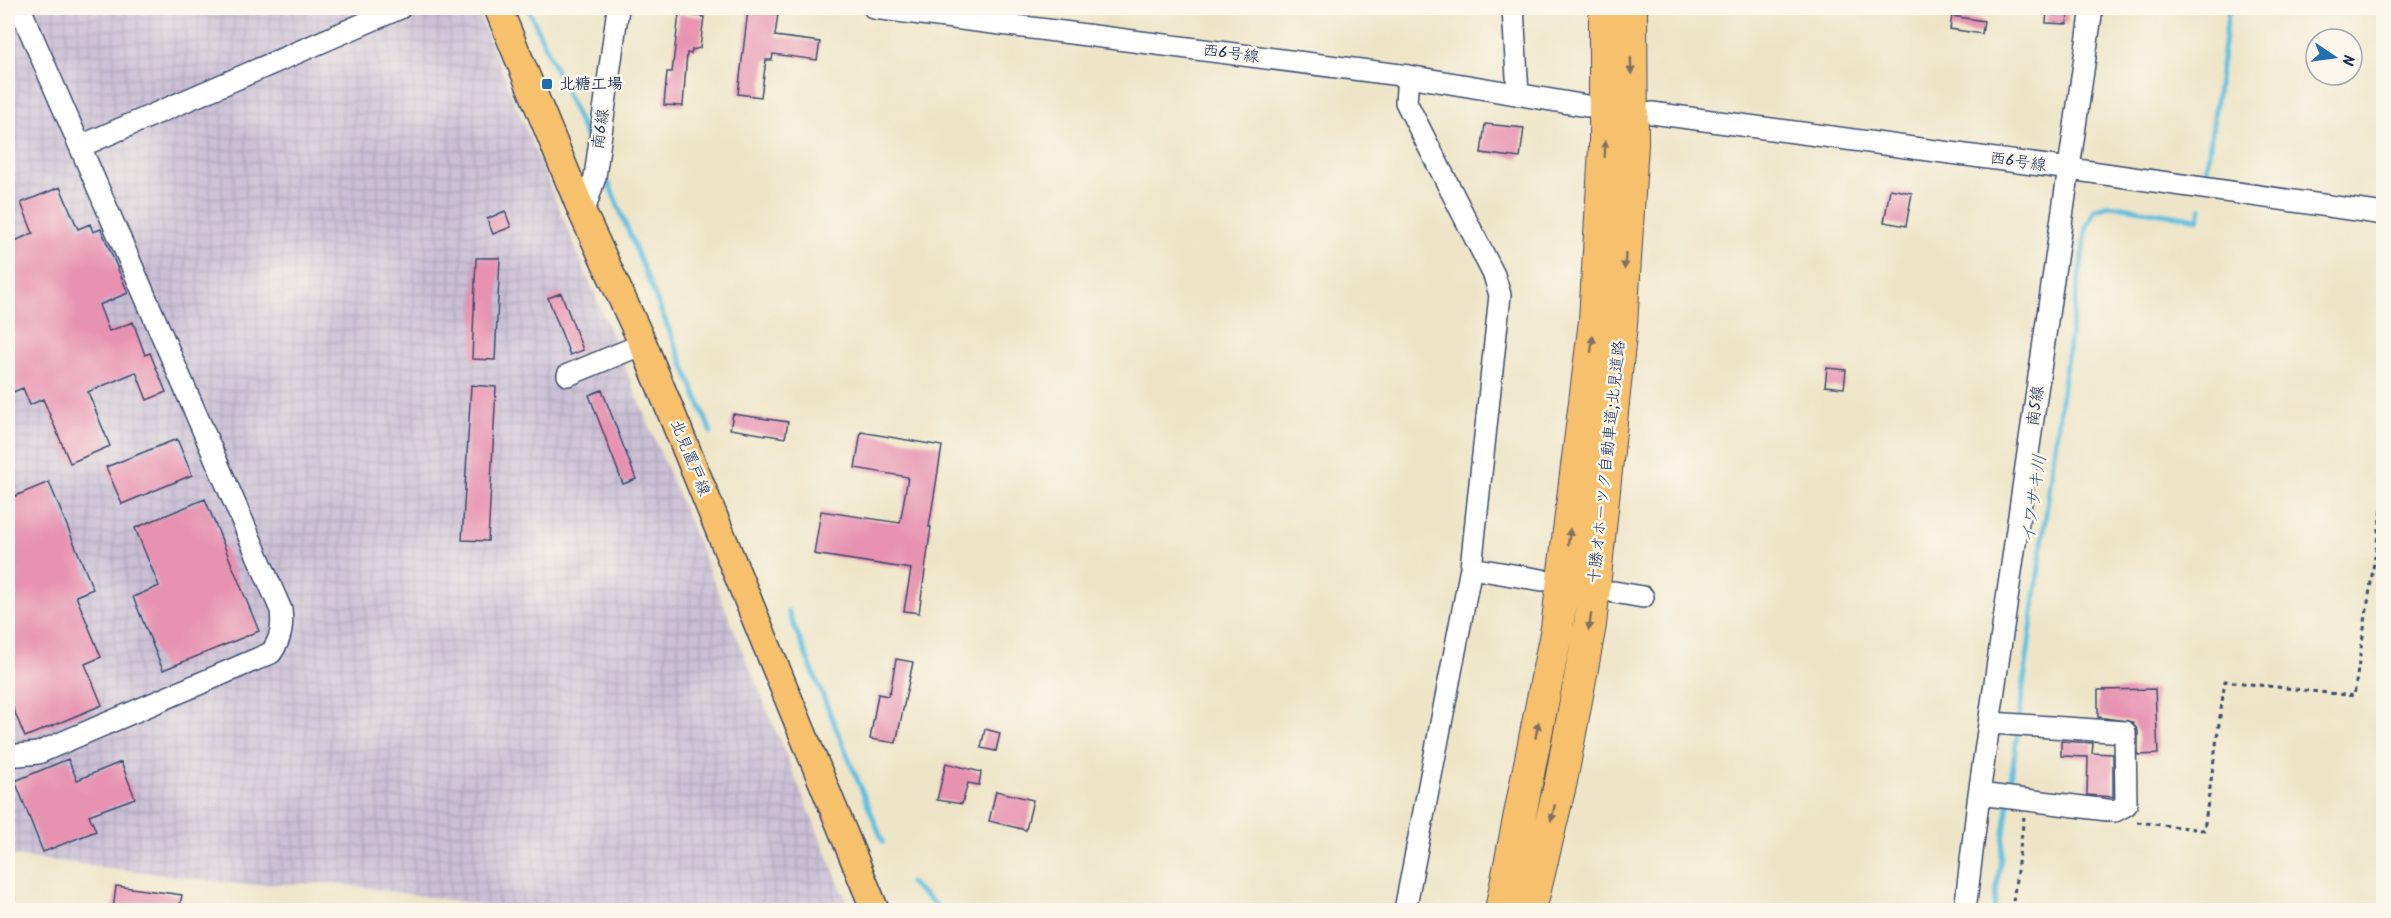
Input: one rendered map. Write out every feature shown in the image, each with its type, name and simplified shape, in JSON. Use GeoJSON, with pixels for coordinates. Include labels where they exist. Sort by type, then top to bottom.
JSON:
{"type":"FeatureCollection","features":[{"type":"Feature","properties":{"kind":"highway","name":"十勝オホーツク自動車道;北見道路"},"geometry":{"type":"LineString","coordinates":[[1501,910],[1557,628],[1595,321],[1605,148],[1605,8]]}},
{"type":"Feature","properties":{"kind":"highway","name":"十勝オホーツク自動車道;北見道路"},"geometry":{"type":"LineString","coordinates":[[1530,910],[1561,781],[1590,625],[1622,303],[1632,144],[1631,8]]}},
{"type":"Feature","properties":{"kind":"main road","name":"北見置戸線"},"geometry":{"type":"LineString","coordinates":[[498,8],[583,214],[643,344],[875,910]]}},
{"type":"Feature","properties":{"kind":"street"},"geometry":{"type":"LineString","coordinates":[[81,146],[400,8]]}},
{"type":"Feature","properties":{"kind":"street","name":"南6線"},"geometry":{"type":"LineString","coordinates":[[583,214],[595,177],[618,8]]}},
{"type":"Feature","properties":{"kind":"street","name":"西6号線"},"geometry":{"type":"LineString","coordinates":[[874,8],[1407,76],[1587,106]]}},
{"type":"Feature","properties":{"kind":"street"},"geometry":{"type":"LineString","coordinates":[[1513,8],[1518,94]]}},
{"type":"Feature","properties":{"kind":"street","name":"南5線"},"geometry":{"type":"LineString","coordinates":[[1965,910],[2005,800],[2008,724],[2070,169],[2092,8]]}},
{"type":"Feature","properties":{"kind":"street"},"geometry":{"type":"LineString","coordinates":[[8,756],[38,753],[271,653],[279,643],[283,625],[281,610],[81,146],[16,10]]}},
{"type":"Feature","properties":{"kind":"street"},"geometry":{"type":"LineString","coordinates":[[1405,910],[1472,568],[1500,295],[1494,275],[1406,102],[1407,76]]}},
{"type":"Feature","properties":{"kind":"street","name":"西6号線"},"geometry":{"type":"LineString","coordinates":[[1652,113],[2384,214]]}},
{"type":"Feature","properties":{"kind":"street"},"geometry":{"type":"LineString","coordinates":[[568,375],[643,344]]}},
{"type":"Feature","properties":{"kind":"street"},"geometry":{"type":"LineString","coordinates":[[1472,568],[1542,580]]}},
{"type":"Feature","properties":{"kind":"street"},"geometry":{"type":"LineString","coordinates":[[1614,592],[1643,597]]}},
{"type":"Feature","properties":{"kind":"street"},"geometry":{"type":"LineString","coordinates":[[2005,800],[2115,811],[2126,805],[2125,732],[2008,724]]}},
{"type":"Feature","properties":{"kind":"path"},"geometry":{"type":"LineString","coordinates":[[2132,821],[2204,830],[2225,681],[2354,696],[2384,495]]}},
{"type":"Feature","properties":{"kind":"path"},"geometry":{"type":"LineString","coordinates":[[2005,800],[2012,910]]}},
{"type":"Feature","properties":{"kind":"shaded area"},"geometry":{"type":"Polygon","coordinates":[[[8,8],[476,8],[850,910],[517,910],[333,883],[246,885],[8,855],[8,8]]]}},
{"type":"Feature","properties":{"kind":"building"},"geometry":{"type":"Polygon","coordinates":[[[2047,8],[2069,8],[2067,24],[2046,23],[2047,8]]]}},
{"type":"Feature","properties":{"kind":"building"},"geometry":{"type":"Polygon","coordinates":[[[748,10],[778,14],[775,36],[820,42],[817,60],[773,54],[772,60],[766,60],[761,97],[738,94],[748,10]]]}},
{"type":"Feature","properties":{"kind":"building"},"geometry":{"type":"Polygon","coordinates":[[[679,14],[704,17],[700,48],[692,50],[691,54],[687,53],[683,106],[664,105],[667,72],[672,72],[679,14]]]}},
{"type":"Feature","properties":{"kind":"building"},"geometry":{"type":"Polygon","coordinates":[[[1952,16],[1984,21],[1982,34],[1950,29],[1952,16]]]}},
{"type":"Feature","properties":{"kind":"building"},"geometry":{"type":"Polygon","coordinates":[[[1485,124],[1524,128],[1520,158],[1481,153],[1485,124]]]}},
{"type":"Feature","properties":{"kind":"building"},"geometry":{"type":"Polygon","coordinates":[[[60,187],[78,229],[90,224],[93,232],[101,229],[128,293],[99,305],[109,331],[133,322],[145,355],[150,353],[166,392],[147,400],[136,372],[88,392],[110,446],[70,463],[43,399],[30,405],[23,388],[8,394],[8,244],[33,233],[21,203],[60,187]]]}},
{"type":"Feature","properties":{"kind":"building"},"geometry":{"type":"Polygon","coordinates":[[[1890,189],[1912,193],[1906,226],[1884,222],[1890,189]]]}},
{"type":"Feature","properties":{"kind":"building"},"geometry":{"type":"Polygon","coordinates":[[[505,211],[511,227],[493,234],[487,219],[505,211]]]}},
{"type":"Feature","properties":{"kind":"building"},"geometry":{"type":"Polygon","coordinates":[[[476,258],[500,258],[495,360],[472,359],[476,258]]]}},
{"type":"Feature","properties":{"kind":"building"},"geometry":{"type":"Polygon","coordinates":[[[561,293],[583,350],[570,355],[548,298],[561,293]]]}},
{"type":"Feature","properties":{"kind":"building"},"geometry":{"type":"Polygon","coordinates":[[[1827,368],[1846,370],[1844,388],[1825,386],[1827,368]]]}},
{"type":"Feature","properties":{"kind":"building"},"geometry":{"type":"Polygon","coordinates":[[[471,385],[496,387],[488,541],[462,540],[471,385]]]}},
{"type":"Feature","properties":{"kind":"building"},"geometry":{"type":"Polygon","coordinates":[[[602,390],[636,479],[623,484],[589,395],[602,390]]]}},
{"type":"Feature","properties":{"kind":"building"},"geometry":{"type":"Polygon","coordinates":[[[733,414],[788,422],[785,438],[730,429],[733,414]]]}},
{"type":"Feature","properties":{"kind":"building"},"geometry":{"type":"Polygon","coordinates":[[[861,432],[942,446],[929,527],[931,527],[919,613],[904,611],[911,569],[814,554],[821,511],[900,523],[908,477],[855,468],[861,432]]]}},
{"type":"Feature","properties":{"kind":"building"},"geometry":{"type":"Polygon","coordinates":[[[177,439],[192,475],[122,504],[106,467],[177,439]]]}},
{"type":"Feature","properties":{"kind":"building"},"geometry":{"type":"Polygon","coordinates":[[[49,482],[93,589],[76,596],[101,657],[85,664],[102,705],[25,737],[8,696],[8,499],[49,482]]]}},
{"type":"Feature","properties":{"kind":"building"},"geometry":{"type":"Polygon","coordinates":[[[205,499],[259,631],[163,670],[133,597],[159,586],[135,528],[205,499]]]}},
{"type":"Feature","properties":{"kind":"building"},"geometry":{"type":"Polygon","coordinates":[[[896,659],[913,662],[896,743],[870,739],[878,694],[888,696],[890,693],[896,659]]]}},
{"type":"Feature","properties":{"kind":"building"},"geometry":{"type":"Polygon","coordinates":[[[2155,689],[2158,754],[2138,755],[2138,731],[2132,722],[2098,717],[2098,690],[2155,689]]]}},
{"type":"Feature","properties":{"kind":"building"},"geometry":{"type":"Polygon","coordinates":[[[985,729],[1000,733],[996,751],[981,748],[985,729]]]}},
{"type":"Feature","properties":{"kind":"building"},"geometry":{"type":"Polygon","coordinates":[[[2061,741],[2093,743],[2092,753],[2113,754],[2113,797],[2087,795],[2088,757],[2061,756],[2061,741]]]}},
{"type":"Feature","properties":{"kind":"building"},"geometry":{"type":"Polygon","coordinates":[[[68,759],[77,780],[121,762],[135,798],[89,815],[96,831],[43,852],[15,781],[68,759]]]}},
{"type":"Feature","properties":{"kind":"building"},"geometry":{"type":"Polygon","coordinates":[[[946,763],[981,772],[979,785],[968,783],[962,804],[937,800],[946,763]]]}},
{"type":"Feature","properties":{"kind":"building"},"geometry":{"type":"Polygon","coordinates":[[[996,791],[1033,800],[1026,830],[989,821],[996,791]]]}},
{"type":"Feature","properties":{"kind":"building"},"geometry":{"type":"Polygon","coordinates":[[[116,886],[182,895],[179,910],[135,908],[134,910],[113,910],[116,886]]]}},
{"type":"Feature","properties":{"kind":"waterway"},"geometry":{"type":"LineString","coordinates":[[528,8],[588,141]]}},
{"type":"Feature","properties":{"kind":"waterway","name":"イワサキ川"},"geometry":{"type":"LineString","coordinates":[[2206,174],[2229,8]]}},
{"type":"Feature","properties":{"kind":"waterway"},"geometry":{"type":"LineString","coordinates":[[609,184],[711,432]]}},
{"type":"Feature","properties":{"kind":"waterway","name":"イワサキ川"},"geometry":{"type":"LineString","coordinates":[[2019,719],[2064,377],[2087,226],[2095,209],[2110,205],[2199,219],[2201,208]]}},
{"type":"Feature","properties":{"kind":"waterway"},"geometry":{"type":"LineString","coordinates":[[788,611],[883,842]]}},
{"type":"Feature","properties":{"kind":"waterway","name":"イワサキ川"},"geometry":{"type":"LineString","coordinates":[[2009,794],[2018,729]]}},
{"type":"Feature","properties":{"kind":"waterway","name":"イワサキ川"},"geometry":{"type":"LineString","coordinates":[[1994,910],[2008,803]]}},
{"type":"Feature","properties":{"kind":"waterway"},"geometry":{"type":"LineString","coordinates":[[910,883],[942,910]]}},
{"type":"Feature","properties":{"kind":"place","name":"北糖工場"},"geometry":{"type":"Point","coordinates":[547,84]}}]}
